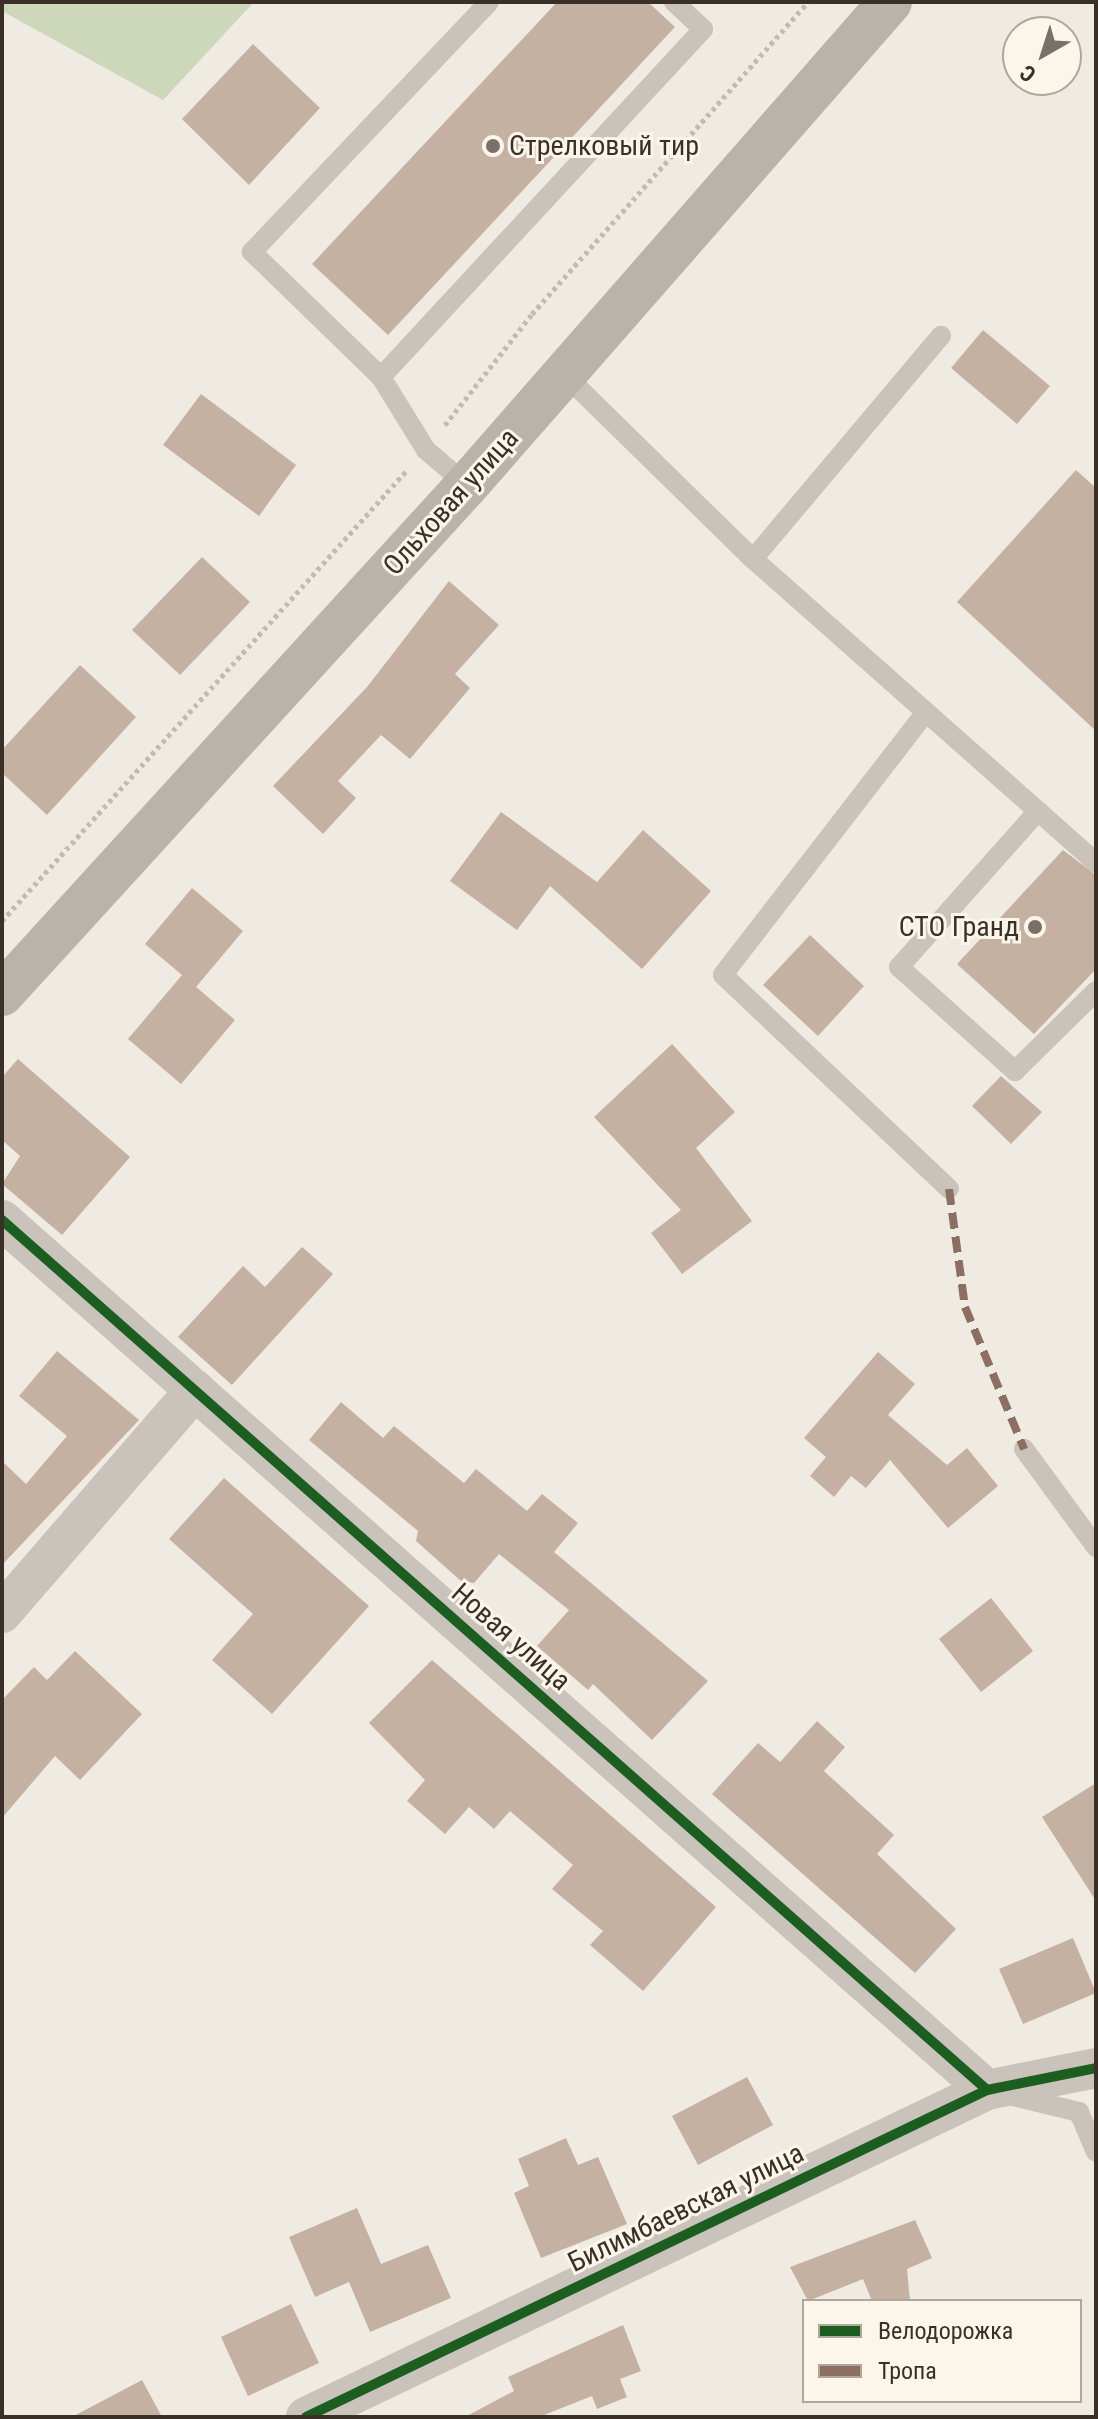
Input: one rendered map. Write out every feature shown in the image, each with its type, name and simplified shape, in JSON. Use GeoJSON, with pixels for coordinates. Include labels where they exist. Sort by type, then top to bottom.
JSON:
{"type":"FeatureCollection","features":[{"type":"Feature","properties":{"kind":"main road","name":"Ольховая улица"},"geometry":{"type":"LineString","coordinates":[[2,994],[467,485],[890,2]]}},
{"type":"Feature","properties":{"kind":"street","name":"Новая улица"},"geometry":{"type":"LineString","coordinates":[[2,1220],[987,2090]]}},
{"type":"Feature","properties":{"kind":"street"},"geometry":{"type":"LineString","coordinates":[[2,1613],[195,1390]]}},
{"type":"Feature","properties":{"kind":"street","name":"Билимбаевская улица"},"geometry":{"type":"LineString","coordinates":[[306,2417],[987,2090],[1096,2068]]}},
{"type":"Feature","properties":{"kind":"lane"},"geometry":{"type":"LineString","coordinates":[[467,485],[426,450],[381,377],[252,252],[489,2]]}},
{"type":"Feature","properties":{"kind":"lane"},"geometry":{"type":"LineString","coordinates":[[381,377],[703,29],[674,2]]}},
{"type":"Feature","properties":{"kind":"lane"},"geometry":{"type":"LineString","coordinates":[[753,559],[941,336]]}},
{"type":"Feature","properties":{"kind":"lane"},"geometry":{"type":"LineString","coordinates":[[565,375],[753,559],[1096,862]]}},
{"type":"Feature","properties":{"kind":"lane"},"geometry":{"type":"LineString","coordinates":[[926,712],[723,975],[949,1189]]}},
{"type":"Feature","properties":{"kind":"lane"},"geometry":{"type":"LineString","coordinates":[[1038,811],[899,967],[1015,1071],[1096,991]]}},
{"type":"Feature","properties":{"kind":"lane"},"geometry":{"type":"LineString","coordinates":[[1024,1449],[1096,1547]]}},
{"type":"Feature","properties":{"kind":"lane"},"geometry":{"type":"LineString","coordinates":[[987,2090],[1079,2112],[1096,2152]]}},
{"type":"Feature","properties":{"kind":"green space"},"geometry":{"type":"Polygon","coordinates":[[[2,2],[254,2],[163,100],[2,11],[2,2]]]}},
{"type":"Feature","properties":{"kind":"building","name":"Стрелковый тир"},"geometry":{"type":"Polygon","coordinates":[[[557,2],[648,2],[675,27],[388,335],[312,264],[557,2]]]}},
{"type":"Feature","properties":{"kind":"building"},"geometry":{"type":"Polygon","coordinates":[[[253,44],[320,108],[249,185],[182,119],[253,44]]]}},
{"type":"Feature","properties":{"kind":"building"},"geometry":{"type":"Polygon","coordinates":[[[983,330],[1050,386],[1017,424],[951,368],[983,330]]]}},
{"type":"Feature","properties":{"kind":"building"},"geometry":{"type":"Polygon","coordinates":[[[201,394],[296,465],[259,516],[163,445],[201,394]]]}},
{"type":"Feature","properties":{"kind":"building"},"geometry":{"type":"Polygon","coordinates":[[[1076,470],[1096,488],[1096,731],[957,602],[1076,470]]]}},
{"type":"Feature","properties":{"kind":"building"},"geometry":{"type":"Polygon","coordinates":[[[202,557],[250,602],[180,675],[132,630],[202,557]]]}},
{"type":"Feature","properties":{"kind":"building"},"geometry":{"type":"Polygon","coordinates":[[[449,581],[499,625],[455,674],[470,688],[410,759],[381,735],[338,781],[356,798],[323,834],[273,786],[367,687],[449,581]]]}},
{"type":"Feature","properties":{"kind":"building"},"geometry":{"type":"Polygon","coordinates":[[[80,665],[136,717],[47,815],[2,773],[2,750],[80,665]]]}},
{"type":"Feature","properties":{"kind":"building"},"geometry":{"type":"Polygon","coordinates":[[[501,812],[597,882],[643,830],[711,891],[642,969],[550,886],[517,930],[450,881],[501,812]]]}},
{"type":"Feature","properties":{"kind":"building"},"geometry":{"type":"Polygon","coordinates":[[[1063,850],[1096,875],[1096,969],[1034,1034],[957,964],[1063,850]]]}},
{"type":"Feature","properties":{"kind":"building"},"geometry":{"type":"Polygon","coordinates":[[[192,888],[243,931],[196,987],[235,1020],[181,1084],[128,1039],[182,975],[145,944],[192,888]]]}},
{"type":"Feature","properties":{"kind":"building"},"geometry":{"type":"Polygon","coordinates":[[[810,935],[864,986],[818,1036],[763,985],[810,935]]]}},
{"type":"Feature","properties":{"kind":"building"},"geometry":{"type":"Polygon","coordinates":[[[672,1044],[735,1112],[696,1148],[752,1221],[682,1274],[651,1233],[681,1210],[594,1117],[672,1044]]]}},
{"type":"Feature","properties":{"kind":"building"},"geometry":{"type":"Polygon","coordinates":[[[18,1059],[130,1157],[62,1235],[2,1184],[20,1156],[2,1140],[2,1077],[18,1059]]]}},
{"type":"Feature","properties":{"kind":"building"},"geometry":{"type":"Polygon","coordinates":[[[1001,1076],[1042,1112],[1011,1144],[972,1106],[1001,1076]]]}},
{"type":"Feature","properties":{"kind":"building"},"geometry":{"type":"Polygon","coordinates":[[[302,1247],[333,1274],[232,1385],[178,1337],[243,1266],[265,1287],[302,1247]]]}},
{"type":"Feature","properties":{"kind":"building"},"geometry":{"type":"Polygon","coordinates":[[[57,1351],[139,1420],[2,1565],[2,1461],[26,1484],[67,1436],[19,1396],[57,1351]]]}},
{"type":"Feature","properties":{"kind":"building"},"geometry":{"type":"Polygon","coordinates":[[[878,1352],[915,1384],[888,1415],[947,1465],[967,1448],[998,1486],[948,1528],[890,1460],[866,1488],[851,1476],[834,1497],[810,1476],[826,1457],[804,1438],[878,1352]]]}},
{"type":"Feature","properties":{"kind":"building"},"geometry":{"type":"Polygon","coordinates":[[[341,1402],[383,1438],[394,1426],[464,1483],[476,1469],[527,1511],[542,1494],[578,1523],[554,1552],[708,1681],[652,1740],[593,1684],[588,1690],[537,1646],[569,1610],[499,1554],[474,1583],[461,1581],[416,1541],[418,1531],[309,1440],[341,1402]]]}},
{"type":"Feature","properties":{"kind":"building"},"geometry":{"type":"Polygon","coordinates":[[[224,1478],[369,1606],[272,1714],[212,1660],[253,1614],[169,1539],[224,1478]]]}},
{"type":"Feature","properties":{"kind":"building"},"geometry":{"type":"Polygon","coordinates":[[[991,1598],[1033,1651],[981,1692],[939,1639],[991,1598]]]}},
{"type":"Feature","properties":{"kind":"building"},"geometry":{"type":"Polygon","coordinates":[[[75,1651],[142,1714],[80,1780],[55,1756],[2,1818],[2,1700],[34,1667],[47,1680],[75,1651]]]}},
{"type":"Feature","properties":{"kind":"building"},"geometry":{"type":"Polygon","coordinates":[[[432,1660],[716,1907],[643,1991],[590,1945],[603,1931],[552,1889],[573,1865],[510,1811],[494,1829],[469,1807],[445,1834],[407,1801],[425,1780],[369,1723],[432,1660]]]}},
{"type":"Feature","properties":{"kind":"building"},"geometry":{"type":"Polygon","coordinates":[[[817,1721],[845,1747],[824,1771],[894,1835],[877,1854],[956,1929],[915,1973],[712,1794],[758,1743],[780,1762],[817,1721]]]}},
{"type":"Feature","properties":{"kind":"building"},"geometry":{"type":"Polygon","coordinates":[[[1096,1783],[1096,1901],[1042,1817],[1096,1783]]]}},
{"type":"Feature","properties":{"kind":"building"},"geometry":{"type":"Polygon","coordinates":[[[1073,1938],[1096,1993],[1023,2024],[999,1969],[1073,1938]]]}},
{"type":"Feature","properties":{"kind":"building"},"geometry":{"type":"Polygon","coordinates":[[[747,2077],[773,2125],[698,2165],[672,2116],[747,2077]]]}},
{"type":"Feature","properties":{"kind":"building"},"geometry":{"type":"Polygon","coordinates":[[[566,2138],[578,2165],[598,2157],[627,2224],[541,2258],[514,2193],[529,2186],[518,2159],[566,2138]]]}},
{"type":"Feature","properties":{"kind":"building"},"geometry":{"type":"Polygon","coordinates":[[[357,2208],[381,2264],[428,2245],[451,2298],[370,2332],[349,2282],[315,2297],[289,2237],[357,2208]]]}},
{"type":"Feature","properties":{"kind":"building"},"geometry":{"type":"Polygon","coordinates":[[[915,2220],[932,2258],[907,2269],[910,2299],[871,2299],[863,2279],[807,2299],[790,2267],[915,2220]]]}},
{"type":"Feature","properties":{"kind":"building"},"geometry":{"type":"Polygon","coordinates":[[[291,2304],[319,2363],[248,2396],[221,2337],[291,2304]]]}},
{"type":"Feature","properties":{"kind":"building"},"geometry":{"type":"Polygon","coordinates":[[[623,2325],[641,2371],[620,2379],[627,2397],[597,2409],[592,2396],[539,2417],[465,2417],[514,2391],[508,2377],[623,2325]]]}},
{"type":"Feature","properties":{"kind":"building"},"geometry":{"type":"Polygon","coordinates":[[[142,2380],[162,2417],[72,2417],[142,2380]]]}},
{"type":"Feature","properties":{"kind":"marked path"},"geometry":{"type":"LineString","coordinates":[[949,1189],[965,1307],[1024,1449]]}},
{"type":"Feature","properties":{"kind":"cycle path"},"geometry":{"type":"LineString","coordinates":[[2,1220],[987,2090]]}},
{"type":"Feature","properties":{"kind":"cycle path"},"geometry":{"type":"LineString","coordinates":[[306,2417],[987,2090],[1096,2068]]}},
{"type":"Feature","properties":{"kind":"place","name":"Стрелковый тир"},"geometry":{"type":"Point","coordinates":[493,146]}},
{"type":"Feature","properties":{"kind":"place","name":"СТО Гранд"},"geometry":{"type":"Point","coordinates":[1035,927]}}]}
